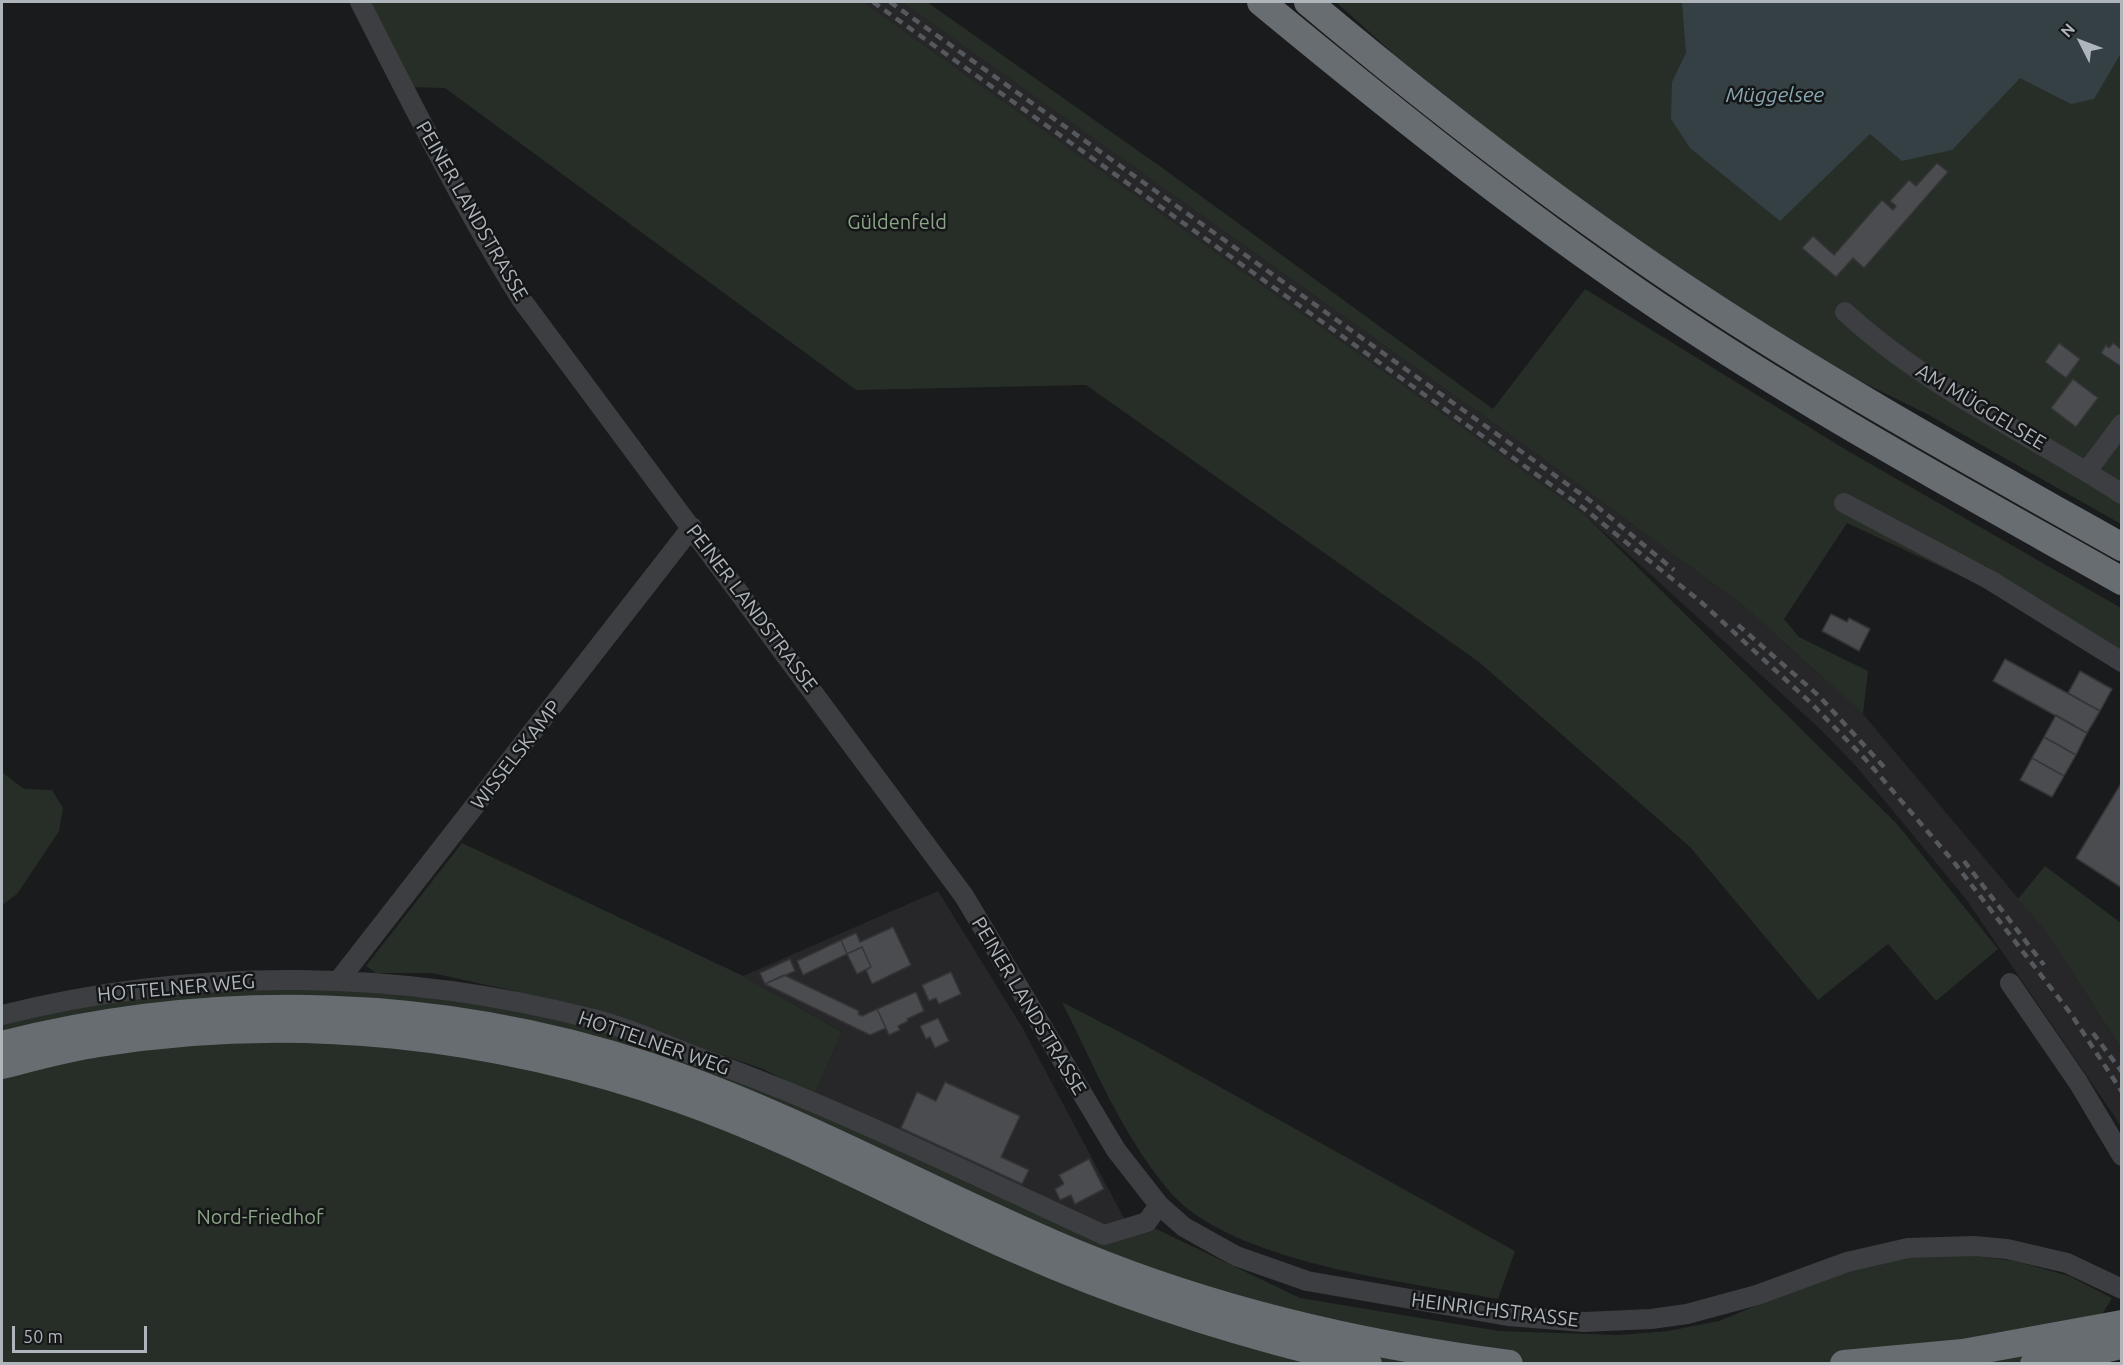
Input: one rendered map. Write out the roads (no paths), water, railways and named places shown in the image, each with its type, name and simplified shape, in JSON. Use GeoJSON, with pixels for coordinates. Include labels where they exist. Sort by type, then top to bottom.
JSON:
{"type":"FeatureCollection","features":[{"type":"Feature","properties":{"kind":"highway"},"geometry":{"type":"LineString","coordinates":[[1261,2],[1422,135],[1554,234],[1684,324],[1920,467],[2121,581]]}},
{"type":"Feature","properties":{"kind":"highway"},"geometry":{"type":"LineString","coordinates":[[1308,2],[1430,101],[1568,206],[1697,296],[1922,434],[2121,547]]}},
{"type":"Feature","properties":{"kind":"highway"},"geometry":{"type":"LineString","coordinates":[[2,1045],[97,1024],[162,1015],[276,1008],[397,1013],[491,1026],[550,1038],[649,1066],[737,1100],[1029,1232],[1129,1274],[1285,1333]]}},
{"type":"Feature","properties":{"kind":"highway"},"geometry":{"type":"LineString","coordinates":[[2,1065],[99,1043],[219,1030],[281,1029],[393,1034],[487,1046],[533,1056],[684,1100],[1074,1275],[1194,1318],[1285,1333],[1316,1341],[1509,1364]]}},
{"type":"Feature","properties":{"kind":"highway"},"geometry":{"type":"LineString","coordinates":[[1844,1364],[2112,1337]]}},
{"type":"Feature","properties":{"kind":"highway"},"geometry":{"type":"LineString","coordinates":[[2034,1364],[2112,1337]]}},
{"type":"Feature","properties":{"kind":"highway"},"geometry":{"type":"LineString","coordinates":[[1316,1341],[1368,1364]]}},
{"type":"Feature","properties":{"kind":"street","name":"PEINER LANDSTRASSE"},"geometry":{"type":"LineString","coordinates":[[360,2],[444,167],[485,242],[521,299],[964,896],[1095,1117],[1159,1205]]}},
{"type":"Feature","properties":{"kind":"street","name":"AM MÜGGELSEE"},"geometry":{"type":"LineString","coordinates":[[1845,312],[1865,331],[1917,369],[2121,494]]}},
{"type":"Feature","properties":{"kind":"street"},"geometry":{"type":"LineString","coordinates":[[2086,471],[2121,424]]}},
{"type":"Feature","properties":{"kind":"street"},"geometry":{"type":"LineString","coordinates":[[1844,503],[1990,580],[2121,662]]}},
{"type":"Feature","properties":{"kind":"street","name":"WISSELSKAMP"},"geometry":{"type":"LineString","coordinates":[[339,980],[692,528]]}},
{"type":"Feature","properties":{"kind":"street","name":"HOTTELNER WEG"},"geometry":{"type":"LineString","coordinates":[[2,1015],[68,998],[162,986],[252,979],[339,980],[441,989],[599,1021],[758,1078],[1104,1235],[1147,1222],[1159,1205]]}},
{"type":"Feature","properties":{"kind":"street"},"geometry":{"type":"LineString","coordinates":[[2010,983],[2078,1082],[2121,1155]]}},
{"type":"Feature","properties":{"kind":"street","name":"HEINRICHSTRASSE"},"geometry":{"type":"LineString","coordinates":[[1159,1205],[1184,1227],[1236,1256],[1268,1269],[1307,1281],[1508,1316],[1584,1322],[1651,1319],[1687,1314],[1723,1306],[1878,1254],[1908,1248],[1942,1246],[2007,1249],[2036,1255],[2067,1263],[2121,1289]]}},
{"type":"Feature","properties":{"kind":"water","name":"Müggelsee"},"geometry":{"type":"Polygon","coordinates":[[[1682,2],[2121,2],[2121,53],[2094,99],[2071,104],[2020,78],[1952,150],[1902,161],[1870,134],[1780,221],[1690,148],[1671,119],[1672,82],[1686,53],[1682,2]]]}},
{"type":"Feature","properties":{"kind":"railway"},"geometry":{"type":"LineString","coordinates":[[873,2],[1582,507],[1701,602],[1811,703],[1867,761],[1953,861],[2071,1014],[2122,1092]]}},
{"type":"Feature","properties":{"kind":"railway"},"geometry":{"type":"LineString","coordinates":[[890,2],[1588,499],[1674,570]]}},
{"type":"Feature","properties":{"kind":"railway"},"geometry":{"type":"LineString","coordinates":[[1738,625],[1819,696],[1884,767]]}},
{"type":"Feature","properties":{"kind":"railway"},"geometry":{"type":"LineString","coordinates":[[1964,861],[2044,965]]}},
{"type":"Feature","properties":{"kind":"railway"},"geometry":{"type":"LineString","coordinates":[[2093,1033],[2122,1072]]}},
{"type":"Feature","properties":{"kind":"park label","name":"Güldenfeld"},"geometry":{"type":"Point","coordinates":[897,222]}},
{"type":"Feature","properties":{"kind":"park label","name":"Nord-Friedhof"},"geometry":{"type":"Point","coordinates":[260,1217]}}]}
